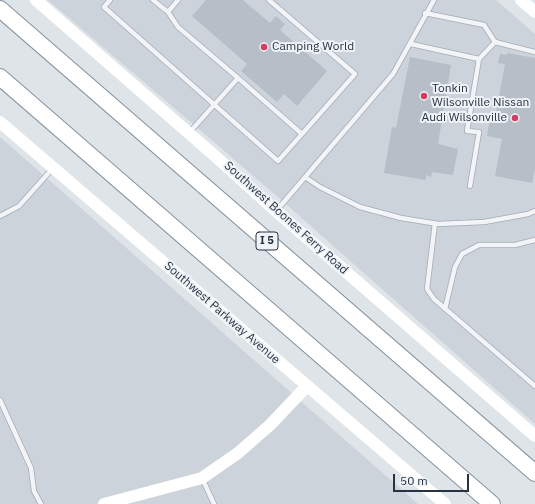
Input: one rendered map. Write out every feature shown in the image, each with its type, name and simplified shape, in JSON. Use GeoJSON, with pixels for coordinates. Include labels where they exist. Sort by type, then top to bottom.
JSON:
{"type":"FeatureCollection","features":[{"type":"Feature","properties":{"kind":"highway","name":"I 5"},"geometry":{"type":"LineString","coordinates":[[0,9],[535,473]]}},
{"type":"Feature","properties":{"kind":"highway"},"geometry":{"type":"LineString","coordinates":[[0,77],[492,504]]}},
{"type":"Feature","properties":{"kind":"street"},"geometry":{"type":"LineString","coordinates":[[521,0],[535,12]]}},
{"type":"Feature","properties":{"kind":"street","name":"Southwest Boones Ferry Road"},"geometry":{"type":"LineString","coordinates":[[43,4],[276,211],[535,436]]}},
{"type":"Feature","properties":{"kind":"street","name":"Southwest Parkway Avenue"},"geometry":{"type":"LineString","coordinates":[[0,122],[445,504]]}},
{"type":"Feature","properties":{"kind":"street"},"geometry":{"type":"LineString","coordinates":[[104,504],[202,478],[238,453],[270,426],[307,386]]}},
{"type":"Feature","properties":{"kind":"lane"},"geometry":{"type":"LineString","coordinates":[[110,0],[104,6],[278,161],[355,74],[269,0]]}},
{"type":"Feature","properties":{"kind":"lane"},"geometry":{"type":"LineString","coordinates":[[153,0],[168,12],[178,27],[302,134]]}},
{"type":"Feature","properties":{"kind":"lane"},"geometry":{"type":"LineString","coordinates":[[168,12],[178,0]]}},
{"type":"Feature","properties":{"kind":"lane"},"geometry":{"type":"LineString","coordinates":[[276,211],[393,74],[411,44],[434,0]]}},
{"type":"Feature","properties":{"kind":"lane"},"geometry":{"type":"LineString","coordinates":[[426,14],[484,25],[495,42],[535,52]]}},
{"type":"Feature","properties":{"kind":"lane"},"geometry":{"type":"LineString","coordinates":[[470,186],[478,132],[467,131],[479,59],[495,42]]}},
{"type":"Feature","properties":{"kind":"lane"},"geometry":{"type":"LineString","coordinates":[[411,44],[479,59]]}},
{"type":"Feature","properties":{"kind":"lane"},"geometry":{"type":"LineString","coordinates":[[189,133],[238,78]]}},
{"type":"Feature","properties":{"kind":"lane"},"geometry":{"type":"LineString","coordinates":[[0,216],[19,206],[54,168]]}},
{"type":"Feature","properties":{"kind":"lane"},"geometry":{"type":"LineString","coordinates":[[305,177],[320,187],[360,207],[401,218],[434,223],[484,222],[528,214],[535,211]]}},
{"type":"Feature","properties":{"kind":"lane"},"geometry":{"type":"LineString","coordinates":[[434,223],[427,289],[434,299],[445,309],[535,386]]}},
{"type":"Feature","properties":{"kind":"lane"},"geometry":{"type":"LineString","coordinates":[[445,309],[455,267],[462,254],[480,245],[515,245],[535,240]]}},
{"type":"Feature","properties":{"kind":"lane"},"geometry":{"type":"LineString","coordinates":[[0,400],[32,468],[34,491],[41,504]]}},
{"type":"Feature","properties":{"kind":"lane"},"geometry":{"type":"LineString","coordinates":[[202,478],[214,504]]}},
{"type":"Feature","properties":{"kind":"shaded area"},"geometry":{"type":"Polygon","coordinates":[[[48,0],[496,0],[535,34],[535,424],[271,191],[48,0]]]}},
{"type":"Feature","properties":{"kind":"shaded area"},"geometry":{"type":"Polygon","coordinates":[[[0,137],[418,504],[0,504],[0,137]]]}},
{"type":"Feature","properties":{"kind":"building","name":"Camping World"},"geometry":{"type":"Polygon","coordinates":[[[206,0],[243,0],[270,23],[276,16],[285,24],[280,30],[327,71],[297,106],[284,94],[277,102],[241,71],[247,64],[192,16],[206,0]]]}},
{"type":"Feature","properties":{"kind":"building","name":"Audi Wilsonville"},"geometry":{"type":"Polygon","coordinates":[[[507,53],[535,58],[535,169],[532,183],[495,176],[502,139],[487,136],[490,117],[495,118],[505,64],[498,63],[500,54],[507,55],[507,53]]]}},
{"type":"Feature","properties":{"kind":"building","name":"Tonkin Wilsonville Nissan"},"geometry":{"type":"Polygon","coordinates":[[[410,57],[451,65],[438,144],[458,149],[453,175],[432,172],[431,177],[426,175],[426,180],[384,173],[392,127],[396,128],[410,57]]]}},
{"type":"Feature","properties":{"kind":"place","name":"Camping World"},"geometry":{"type":"Point","coordinates":[264,47]}},
{"type":"Feature","properties":{"kind":"place","name":"Tonkin Wilsonville Nissan"},"geometry":{"type":"Point","coordinates":[424,96]}},
{"type":"Feature","properties":{"kind":"place","name":"Audi Wilsonville"},"geometry":{"type":"Point","coordinates":[515,118]}}]}
